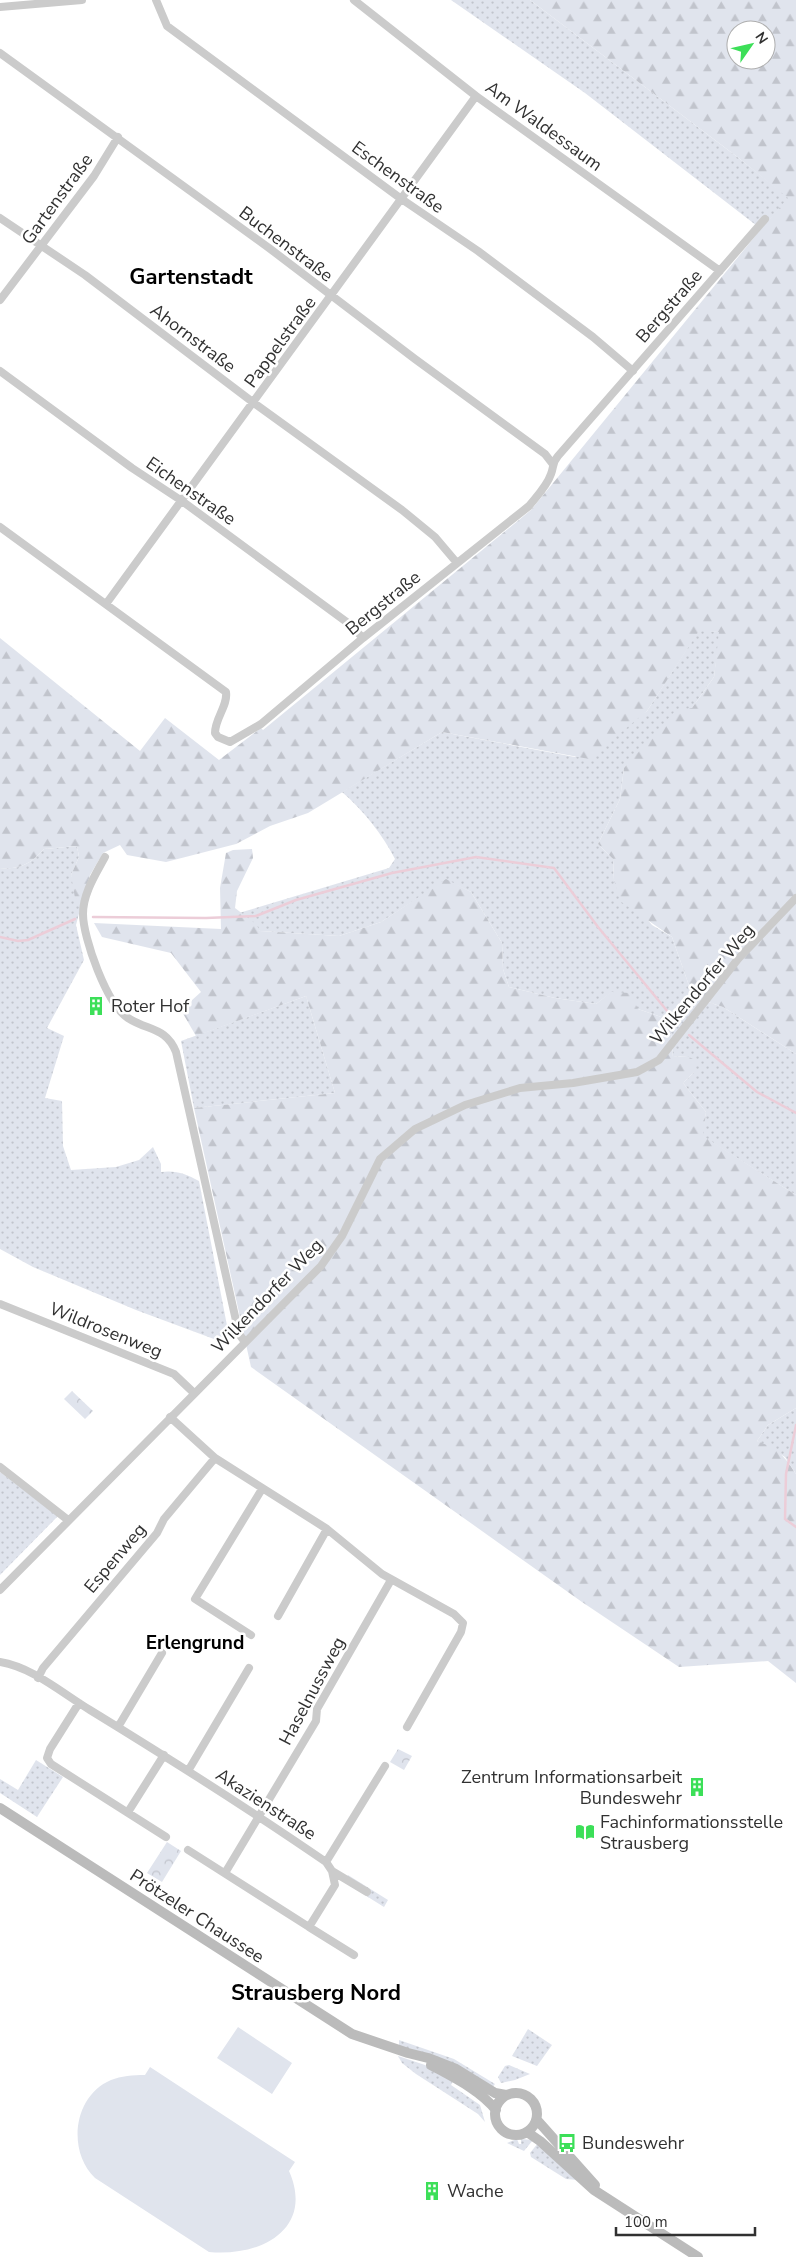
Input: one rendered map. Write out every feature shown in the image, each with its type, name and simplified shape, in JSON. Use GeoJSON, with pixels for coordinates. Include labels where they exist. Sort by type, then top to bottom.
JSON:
{"type":"FeatureCollection","features":[{"type":"Feature","properties":{"kind":"main road","name":"Prötzeler Chaussee"},"geometry":{"type":"LineString","coordinates":[[0,1808],[352,2034],[408,2054],[439,2062],[456,2069],[492,2091],[506,2095],[521,2093],[530,2098],[536,2106],[536,2120],[604,2195]]}},
{"type":"Feature","properties":{"kind":"main road","name":"Prötzeler Chaussee"},"geometry":{"type":"LineString","coordinates":[[408,2054],[469,2087],[489,2102],[496,2110],[497,2123],[504,2131],[512,2135],[527,2132],[540,2141],[594,2190],[698,2257]]}},
{"type":"Feature","properties":{"kind":"main road"},"geometry":{"type":"LineString","coordinates":[[496,2110],[498,2102],[506,2095]]}},
{"type":"Feature","properties":{"kind":"main road"},"geometry":{"type":"LineString","coordinates":[[527,2132],[536,2120]]}},
{"type":"Feature","properties":{"kind":"street"},"geometry":{"type":"LineString","coordinates":[[0,7],[82,0]]}},
{"type":"Feature","properties":{"kind":"street","name":"Eschenstraße"},"geometry":{"type":"LineString","coordinates":[[156,0],[167,26],[400,198],[478,251],[593,337],[632,370]]}},
{"type":"Feature","properties":{"kind":"street","name":"Am Waldessaum"},"geometry":{"type":"LineString","coordinates":[[354,0],[476,96],[720,272]]}},
{"type":"Feature","properties":{"kind":"street","name":"Buchenstraße"},"geometry":{"type":"LineString","coordinates":[[0,52],[118,137],[530,443],[552,463]]}},
{"type":"Feature","properties":{"kind":"street","name":"Pappelstraße"},"geometry":{"type":"LineString","coordinates":[[106,604],[476,96]]}},
{"type":"Feature","properties":{"kind":"street","name":"Gartenstraße"},"geometry":{"type":"LineString","coordinates":[[0,300],[94,176],[118,137]]}},
{"type":"Feature","properties":{"kind":"street","name":"Ahornstraße"},"geometry":{"type":"LineString","coordinates":[[0,218],[85,275],[402,510],[435,537],[457,563]]}},
{"type":"Feature","properties":{"kind":"street","name":"Bergstraße"},"geometry":{"type":"LineString","coordinates":[[0,527],[226,692],[217,722],[216,733],[218,737],[230,742],[261,724],[363,638],[529,506],[548,480],[552,463],[720,272],[764,219]]}},
{"type":"Feature","properties":{"kind":"street","name":"Eichenstraße"},"geometry":{"type":"LineString","coordinates":[[0,371],[348,623],[363,638]]}},
{"type":"Feature","properties":{"kind":"street"},"geometry":{"type":"LineString","coordinates":[[106,857],[92,881],[83,914],[94,963],[110,995],[126,1018],[161,1033],[171,1040],[176,1052],[239,1334],[245,1342]]}},
{"type":"Feature","properties":{"kind":"street","name":"Wilkendorfer Weg"},"geometry":{"type":"LineString","coordinates":[[0,1590],[321,1266],[342,1236],[380,1159],[415,1129],[465,1105],[520,1088],[573,1083],[637,1072],[659,1060],[738,959],[796,898]]}},
{"type":"Feature","properties":{"kind":"street","name":"Wildrosenweg"},"geometry":{"type":"LineString","coordinates":[[0,1304],[174,1374],[194,1393]]}},
{"type":"Feature","properties":{"kind":"street"},"geometry":{"type":"LineString","coordinates":[[170,1417],[215,1458],[327,1529],[391,1580],[454,1614],[463,1623],[461,1632],[407,1727]]}},
{"type":"Feature","properties":{"kind":"street","name":"Espenweg"},"geometry":{"type":"LineString","coordinates":[[38,1678],[43,1668],[156,1533],[164,1519],[215,1458]]}},
{"type":"Feature","properties":{"kind":"street"},"geometry":{"type":"LineString","coordinates":[[0,1467],[68,1520]]}},
{"type":"Feature","properties":{"kind":"street"},"geometry":{"type":"LineString","coordinates":[[251,1635],[195,1599],[262,1488]]}},
{"type":"Feature","properties":{"kind":"street"},"geometry":{"type":"LineString","coordinates":[[278,1616],[327,1529]]}},
{"type":"Feature","properties":{"kind":"street","name":"Haselnussweg"},"geometry":{"type":"LineString","coordinates":[[225,1873],[316,1721],[317,1709],[391,1580]]}},
{"type":"Feature","properties":{"kind":"street"},"geometry":{"type":"LineString","coordinates":[[118,1727],[162,1653]]}},
{"type":"Feature","properties":{"kind":"street","name":"Akazienstraße"},"geometry":{"type":"LineString","coordinates":[[0,1662],[14,1664],[164,1755],[260,1816],[326,1862],[332,1871],[367,1892]]}},
{"type":"Feature","properties":{"kind":"street","name":"Akazienstraße"},"geometry":{"type":"LineString","coordinates":[[188,1771],[249,1668]]}},
{"type":"Feature","properties":{"kind":"street"},"geometry":{"type":"LineString","coordinates":[[79,1703],[50,1749],[47,1758],[51,1764],[166,1837]]}},
{"type":"Feature","properties":{"kind":"street"},"geometry":{"type":"LineString","coordinates":[[128,1812],[164,1755]]}},
{"type":"Feature","properties":{"kind":"street","name":"Akazienstraße"},"geometry":{"type":"LineString","coordinates":[[326,1862],[385,1766]]}},
{"type":"Feature","properties":{"kind":"street"},"geometry":{"type":"LineString","coordinates":[[188,1850],[354,1955]]}},
{"type":"Feature","properties":{"kind":"street"},"geometry":{"type":"LineString","coordinates":[[309,1927],[335,1884],[332,1871]]}},
{"type":"Feature","properties":{"kind":"green space"},"geometry":{"type":"Polygon","coordinates":[[[451,0],[530,0],[789,198],[761,229],[585,93],[451,0]]]}},
{"type":"Feature","properties":{"kind":"green space"},"geometry":{"type":"Polygon","coordinates":[[[530,0],[796,0],[796,1054],[723,1007],[693,997],[672,937],[620,901],[614,880],[613,859],[598,844],[620,799],[624,768],[676,710],[692,708],[714,677],[719,632],[699,631],[647,711],[589,759],[442,732],[308,813],[270,826],[236,844],[166,862],[127,855],[120,845],[103,853],[90,875],[82,902],[75,898],[71,875],[79,857],[77,846],[44,849],[34,859],[24,865],[13,868],[0,868],[0,638],[140,751],[165,718],[219,760],[261,728],[263,730],[531,510],[788,198],[740,159],[530,0]]]}},
{"type":"Feature","properties":{"kind":"green space"},"geometry":{"type":"Polygon","coordinates":[[[699,630],[720,632],[714,677],[692,708],[624,768],[620,799],[598,844],[613,859],[614,880],[652,925],[672,937],[693,997],[723,1007],[796,1054],[796,1195],[702,1136],[706,1112],[683,1083],[694,1072],[687,1056],[673,1057],[670,1020],[638,1009],[612,992],[596,1004],[555,998],[509,987],[503,969],[502,943],[471,892],[446,880],[381,922],[339,936],[260,931],[239,913],[389,868],[395,859],[385,841],[365,815],[342,792],[442,732],[575,757],[647,711],[699,630]]]}},
{"type":"Feature","properties":{"kind":"green space"},"geometry":{"type":"Polygon","coordinates":[[[77,846],[79,857],[71,875],[82,902],[76,925],[84,960],[47,1028],[64,1036],[45,1098],[62,1101],[63,1146],[71,1170],[116,1167],[139,1160],[153,1147],[161,1164],[161,1172],[181,1173],[199,1181],[230,1341],[222,1342],[136,1310],[33,1267],[0,1249],[0,868],[13,868],[24,865],[34,859],[44,849],[77,846]]]}},
{"type":"Feature","properties":{"kind":"green space"},"geometry":{"type":"Polygon","coordinates":[[[252,849],[253,858],[237,891],[235,908],[256,924],[260,931],[339,936],[381,922],[446,879],[471,892],[502,943],[503,969],[509,987],[555,998],[596,1004],[611,992],[630,993],[638,1009],[670,1020],[673,1057],[687,1056],[697,1061],[694,1072],[683,1083],[706,1112],[703,1136],[796,1195],[796,1408],[768,1425],[757,1441],[780,1453],[796,1474],[796,1683],[768,1661],[679,1667],[582,1602],[251,1367],[194,1108],[335,1093],[306,996],[196,1036],[181,1010],[201,992],[171,953],[102,937],[94,923],[221,929],[220,888],[226,853],[233,850],[252,849]]]}},
{"type":"Feature","properties":{"kind":"green space"},"geometry":{"type":"Polygon","coordinates":[[[306,996],[335,1093],[194,1108],[181,1041],[306,996]]]}},
{"type":"Feature","properties":{"kind":"green space"},"geometry":{"type":"Polygon","coordinates":[[[72,1391],[93,1411],[85,1419],[64,1399],[72,1391]]]}},
{"type":"Feature","properties":{"kind":"green space"},"geometry":{"type":"Polygon","coordinates":[[[796,1408],[796,1474],[785,1457],[757,1441],[768,1425],[796,1408]]]}},
{"type":"Feature","properties":{"kind":"green space"},"geometry":{"type":"Polygon","coordinates":[[[0,1472],[58,1516],[0,1575],[0,1472]]]}},
{"type":"Feature","properties":{"kind":"green space"},"geometry":{"type":"Polygon","coordinates":[[[398,1749],[412,1756],[404,1770],[390,1762],[398,1749]]]}},
{"type":"Feature","properties":{"kind":"green space"},"geometry":{"type":"Polygon","coordinates":[[[36,1760],[63,1777],[37,1817],[0,1793],[0,1779],[18,1790],[36,1760]]]}},
{"type":"Feature","properties":{"kind":"green space"},"geometry":{"type":"Polygon","coordinates":[[[167,1842],[181,1851],[162,1882],[147,1873],[167,1842]]]}},
{"type":"Feature","properties":{"kind":"green space"},"geometry":{"type":"Polygon","coordinates":[[[348,1875],[388,1900],[384,1907],[344,1882],[348,1875]]]}},
{"type":"Feature","properties":{"kind":"green space"},"geometry":{"type":"Polygon","coordinates":[[[238,2027],[292,2063],[272,2094],[217,2058],[238,2027]]]}},
{"type":"Feature","properties":{"kind":"green space"},"geometry":{"type":"Polygon","coordinates":[[[528,2029],[552,2045],[537,2066],[512,2056],[528,2029]]]}},
{"type":"Feature","properties":{"kind":"green space"},"geometry":{"type":"Polygon","coordinates":[[[399,2040],[454,2059],[495,2084],[492,2088],[399,2046],[399,2040]]]}},
{"type":"Feature","properties":{"kind":"green space"},"geometry":{"type":"Polygon","coordinates":[[[398,2056],[425,2065],[453,2081],[451,2085],[480,2105],[485,2122],[478,2114],[416,2074],[402,2063],[398,2056]]]}},
{"type":"Feature","properties":{"kind":"green space"},"geometry":{"type":"Polygon","coordinates":[[[509,2065],[530,2074],[501,2083],[498,2077],[505,2066],[509,2065]]]}},
{"type":"Feature","properties":{"kind":"green space"},"geometry":{"type":"Polygon","coordinates":[[[150,2067],[295,2162],[289,2171],[295,2191],[295,2208],[289,2223],[279,2234],[265,2243],[248,2249],[229,2252],[209,2252],[95,2178],[86,2167],[80,2154],[78,2125],[82,2111],[89,2098],[98,2088],[111,2080],[127,2076],[145,2075],[150,2067]]]}},
{"type":"Feature","properties":{"kind":"green space"},"geometry":{"type":"Polygon","coordinates":[[[517,2139],[519,2144],[521,2144],[521,2139],[533,2140],[524,2151],[507,2143],[517,2139]]]}},
{"type":"Feature","properties":{"kind":"green space"},"geometry":{"type":"Polygon","coordinates":[[[538,2143],[578,2180],[566,2179],[531,2157],[530,2153],[538,2143]]]}},
{"type":"Feature","properties":{"kind":"waterway"},"geometry":{"type":"LineString","coordinates":[[93,917],[206,918],[256,916],[296,900],[392,873],[476,857],[554,868],[598,927],[673,1018]]}},
{"type":"Feature","properties":{"kind":"waterway"},"geometry":{"type":"LineString","coordinates":[[0,937],[18,941],[28,940],[75,919]]}},
{"type":"Feature","properties":{"kind":"waterway"},"geometry":{"type":"LineString","coordinates":[[689,1035],[757,1092],[796,1113]]}},
{"type":"Feature","properties":{"kind":"waterway"},"geometry":{"type":"LineString","coordinates":[[796,1425],[786,1474],[785,1519],[796,1527]]}},
{"type":"Feature","properties":{"kind":"place","name":"Roter Hof"},"geometry":{"type":"Point","coordinates":[96,1006]}},
{"type":"Feature","properties":{"kind":"place","name":"Zentrum Informationsarbeit Bundeswehr"},"geometry":{"type":"Point","coordinates":[697,1787]}},
{"type":"Feature","properties":{"kind":"place","name":"Fachinformationsstelle Strausberg"},"geometry":{"type":"Point","coordinates":[585,1832]}},
{"type":"Feature","properties":{"kind":"place","name":"Bundeswehr"},"geometry":{"type":"Point","coordinates":[567,2143]}},
{"type":"Feature","properties":{"kind":"place","name":"Wache"},"geometry":{"type":"Point","coordinates":[432,2191]}},
{"type":"Feature","properties":{"kind":"district","name":"Gartenstadt"},"geometry":{"type":"Point","coordinates":[191,276]}},
{"type":"Feature","properties":{"kind":"district","name":"Erlengrund"},"geometry":{"type":"Point","coordinates":[195,1642]}},
{"type":"Feature","properties":{"kind":"district","name":"Strausberg Nord"},"geometry":{"type":"Point","coordinates":[316,1992]}}]}
